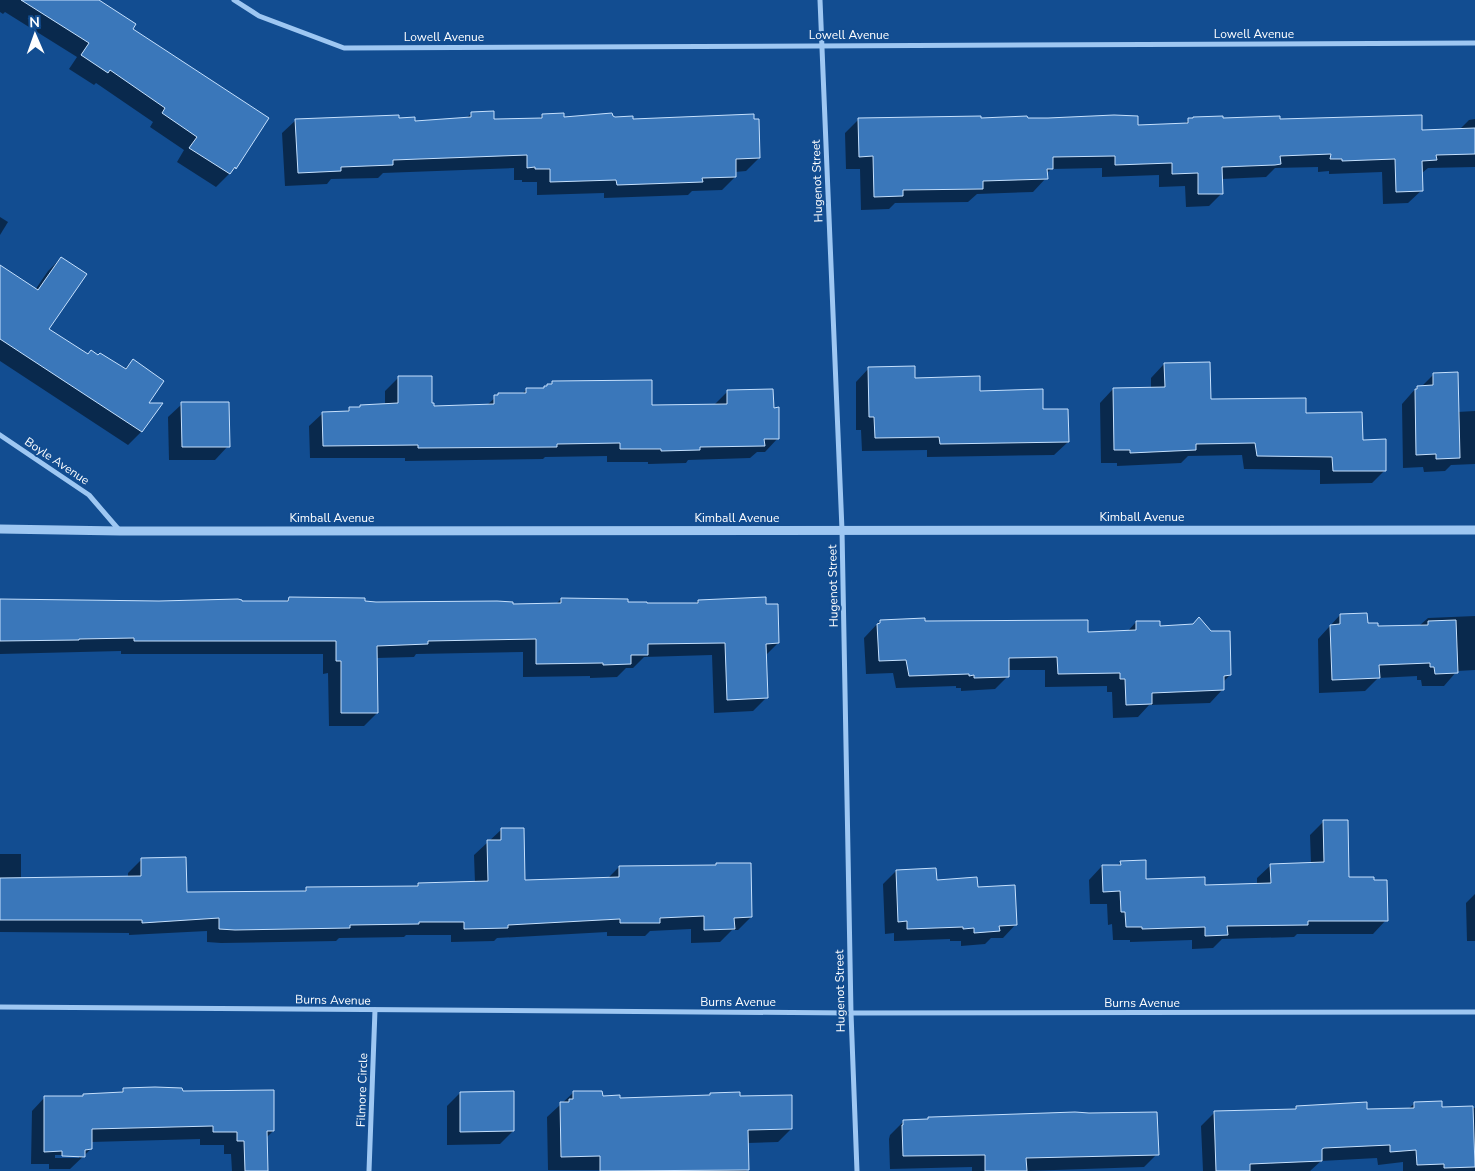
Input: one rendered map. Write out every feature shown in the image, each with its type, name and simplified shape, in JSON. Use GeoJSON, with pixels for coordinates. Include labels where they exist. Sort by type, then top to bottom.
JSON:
{"type":"FeatureCollection","features":[{"type":"Feature","properties":{"kind":"street","name":"Lowell Avenue"},"geometry":{"type":"LineString","coordinates":[[234,0],[259,16],[344,48],[1475,43]]}},
{"type":"Feature","properties":{"kind":"street","name":"Hugenot Street"},"geometry":{"type":"LineString","coordinates":[[820,0],[842,530],[850,1013],[857,1171]]}},
{"type":"Feature","properties":{"kind":"street","name":"Boyle Avenue"},"geometry":{"type":"LineString","coordinates":[[0,435],[89,495],[120,531]]}},
{"type":"Feature","properties":{"kind":"street","name":"Kimball Avenue"},"geometry":{"type":"LineString","coordinates":[[0,529],[120,531],[1475,530]]}},
{"type":"Feature","properties":{"kind":"street","name":"Burns Avenue"},"geometry":{"type":"LineString","coordinates":[[0,1007],[850,1013],[1475,1012]]}},
{"type":"Feature","properties":{"kind":"street","name":"Filmore Circle"},"geometry":{"type":"LineString","coordinates":[[369,1171],[375,1010]]}},
{"type":"Feature","properties":{"kind":"building"},"geometry":{"type":"Polygon","coordinates":[[[21,0],[99,0],[136,24],[133,29],[269,118],[236,169],[235,167],[230,174],[189,148],[197,137],[162,113],[165,108],[110,70],[108,73],[81,55],[89,43],[21,0]]]}},
{"type":"Feature","properties":{"kind":"building"},"geometry":{"type":"Polygon","coordinates":[[[494,111],[494,119],[542,118],[542,114],[564,113],[564,117],[612,113],[615,117],[633,116],[633,119],[754,114],[754,119],[759,119],[760,158],[736,159],[736,177],[702,178],[703,182],[617,185],[616,180],[550,182],[550,169],[527,168],[527,155],[393,160],[393,165],[341,167],[341,171],[298,173],[295,119],[399,115],[399,118],[415,117],[415,121],[471,117],[471,112],[494,111]]]}},
{"type":"Feature","properties":{"kind":"building"},"geometry":{"type":"Polygon","coordinates":[[[1114,115],[1138,116],[1138,125],[1188,123],[1188,118],[1193,117],[1280,116],[1280,119],[1422,115],[1422,130],[1475,128],[1475,154],[1436,155],[1437,160],[1422,161],[1423,191],[1396,192],[1395,159],[1342,161],[1342,159],[1330,159],[1331,154],[1280,156],[1281,164],[1222,167],[1223,194],[1198,194],[1198,173],[1172,174],[1172,163],[1115,165],[1115,156],[1053,157],[1053,169],[1047,169],[1048,179],[983,181],[983,189],[903,190],[903,196],[874,197],[873,156],[859,157],[858,118],[1027,116],[1028,118],[1048,118],[1114,115]]]}},
{"type":"Feature","properties":{"kind":"building"},"geometry":{"type":"Polygon","coordinates":[[[61,257],[87,274],[49,329],[88,354],[91,350],[98,355],[100,353],[126,369],[133,359],[164,381],[149,403],[163,403],[142,432],[0,339],[0,265],[38,290],[61,257]]]}},
{"type":"Feature","properties":{"kind":"building"},"geometry":{"type":"Polygon","coordinates":[[[1210,362],[1211,399],[1306,398],[1306,413],[1362,412],[1363,440],[1386,439],[1386,471],[1333,471],[1332,457],[1257,456],[1255,443],[1196,444],[1196,450],[1130,453],[1130,450],[1114,450],[1113,388],[1165,387],[1164,363],[1210,362]]]}},
{"type":"Feature","properties":{"kind":"building"},"geometry":{"type":"Polygon","coordinates":[[[915,366],[915,378],[980,376],[980,391],[1043,389],[1043,409],[1068,409],[1069,442],[940,444],[939,437],[875,438],[874,417],[869,417],[868,367],[915,366]]]}},
{"type":"Feature","properties":{"kind":"building"},"geometry":{"type":"Polygon","coordinates":[[[1458,372],[1460,458],[1436,459],[1436,454],[1416,455],[1415,389],[1417,389],[1417,386],[1433,385],[1433,373],[1458,372]]]}},
{"type":"Feature","properties":{"kind":"building"},"geometry":{"type":"Polygon","coordinates":[[[398,376],[432,376],[432,403],[434,403],[434,406],[494,404],[494,395],[498,395],[498,393],[526,393],[526,388],[544,388],[547,384],[552,384],[552,381],[652,380],[652,405],[727,404],[727,390],[773,389],[774,408],[779,407],[779,439],[764,439],[765,446],[700,447],[700,450],[661,451],[661,449],[620,449],[620,443],[557,444],[557,447],[418,448],[418,445],[323,446],[322,412],[349,411],[349,407],[360,407],[360,405],[398,403],[398,376]]]}},
{"type":"Feature","properties":{"kind":"building"},"geometry":{"type":"Polygon","coordinates":[[[181,402],[229,402],[230,447],[182,447],[181,402]]]}},
{"type":"Feature","properties":{"kind":"building"},"geometry":{"type":"Polygon","coordinates":[[[289,597],[365,598],[365,601],[376,602],[497,601],[513,602],[513,604],[561,603],[561,598],[628,599],[628,602],[647,603],[698,603],[698,600],[766,597],[766,604],[778,604],[779,643],[766,644],[768,698],[727,700],[725,643],[648,644],[648,655],[631,655],[631,664],[603,665],[603,663],[536,664],[536,639],[428,641],[428,644],[377,646],[378,713],[341,713],[341,661],[336,661],[336,641],[134,641],[134,638],[0,641],[0,599],[159,601],[238,599],[242,601],[288,601],[289,597]]]}},
{"type":"Feature","properties":{"kind":"building"},"geometry":{"type":"Polygon","coordinates":[[[1367,613],[1368,623],[1378,623],[1378,626],[1428,625],[1428,621],[1456,620],[1458,673],[1435,674],[1434,667],[1430,667],[1430,663],[1379,665],[1380,678],[1332,680],[1330,625],[1340,624],[1340,614],[1367,613]]]}},
{"type":"Feature","properties":{"kind":"building"},"geometry":{"type":"Polygon","coordinates":[[[1199,617],[1211,631],[1230,631],[1231,675],[1224,676],[1224,690],[1152,693],[1152,704],[1126,705],[1125,679],[1120,679],[1120,673],[1058,674],[1057,657],[1009,658],[1009,677],[974,678],[974,675],[969,676],[969,674],[909,676],[906,660],[879,661],[877,624],[880,623],[880,620],[925,618],[925,621],[1088,620],[1088,632],[1136,630],[1136,621],[1160,621],[1160,626],[1193,624],[1199,617]]]}},
{"type":"Feature","properties":{"kind":"building"},"geometry":{"type":"Polygon","coordinates":[[[1323,820],[1348,820],[1349,877],[1374,877],[1374,880],[1387,880],[1388,921],[1308,921],[1308,925],[1227,926],[1228,935],[1205,936],[1205,927],[1142,929],[1142,927],[1126,927],[1125,912],[1121,912],[1120,891],[1103,892],[1102,865],[1121,865],[1120,861],[1146,860],[1146,879],[1205,877],[1205,885],[1271,883],[1270,864],[1324,862],[1323,820]]]}},
{"type":"Feature","properties":{"kind":"building"},"geometry":{"type":"Polygon","coordinates":[[[501,828],[524,828],[525,880],[619,877],[619,866],[751,863],[752,917],[734,918],[735,929],[704,930],[704,916],[660,918],[660,923],[620,923],[620,919],[508,925],[508,928],[464,929],[464,922],[350,925],[350,928],[235,930],[219,929],[219,918],[142,923],[142,920],[0,920],[0,878],[141,876],[141,858],[186,857],[187,892],[306,891],[306,887],[418,886],[418,883],[488,881],[487,840],[501,840],[501,828]]]}},
{"type":"Feature","properties":{"kind":"building"},"geometry":{"type":"Polygon","coordinates":[[[936,868],[937,880],[977,877],[978,887],[1015,885],[1017,925],[999,926],[1000,931],[974,933],[974,928],[963,929],[963,927],[907,929],[907,921],[898,922],[896,870],[936,868]]]}},
{"type":"Feature","properties":{"kind":"building"},"geometry":{"type":"Polygon","coordinates":[[[123,1088],[182,1088],[183,1091],[274,1090],[274,1131],[267,1131],[268,1171],[245,1171],[244,1141],[237,1141],[237,1132],[213,1132],[213,1126],[92,1129],[92,1149],[85,1150],[85,1157],[62,1156],[62,1151],[44,1152],[44,1096],[83,1096],[83,1094],[123,1092],[123,1088]]]}},
{"type":"Feature","properties":{"kind":"building"},"geometry":{"type":"Polygon","coordinates":[[[514,1091],[514,1131],[460,1132],[460,1092],[514,1091]]]}},
{"type":"Feature","properties":{"kind":"building"},"geometry":{"type":"Polygon","coordinates":[[[573,1091],[602,1091],[603,1096],[620,1095],[620,1098],[740,1092],[740,1096],[792,1095],[792,1129],[748,1130],[749,1170],[600,1171],[600,1156],[561,1157],[560,1102],[569,1102],[569,1099],[573,1099],[573,1091]]]}},
{"type":"Feature","properties":{"kind":"building"},"geometry":{"type":"Polygon","coordinates":[[[1442,1101],[1442,1107],[1473,1106],[1475,1167],[1444,1168],[1444,1164],[1417,1165],[1416,1150],[1390,1152],[1390,1145],[1324,1148],[1322,1149],[1322,1161],[1250,1164],[1250,1171],[1216,1171],[1214,1111],[1296,1109],[1296,1106],[1367,1102],[1367,1109],[1414,1108],[1414,1102],[1442,1101]]]}},
{"type":"Feature","properties":{"kind":"building"},"geometry":{"type":"Polygon","coordinates":[[[1075,1112],[1157,1112],[1159,1155],[1026,1158],[1027,1171],[985,1171],[985,1155],[903,1156],[903,1120],[928,1119],[928,1117],[1075,1112]]]}}]}
